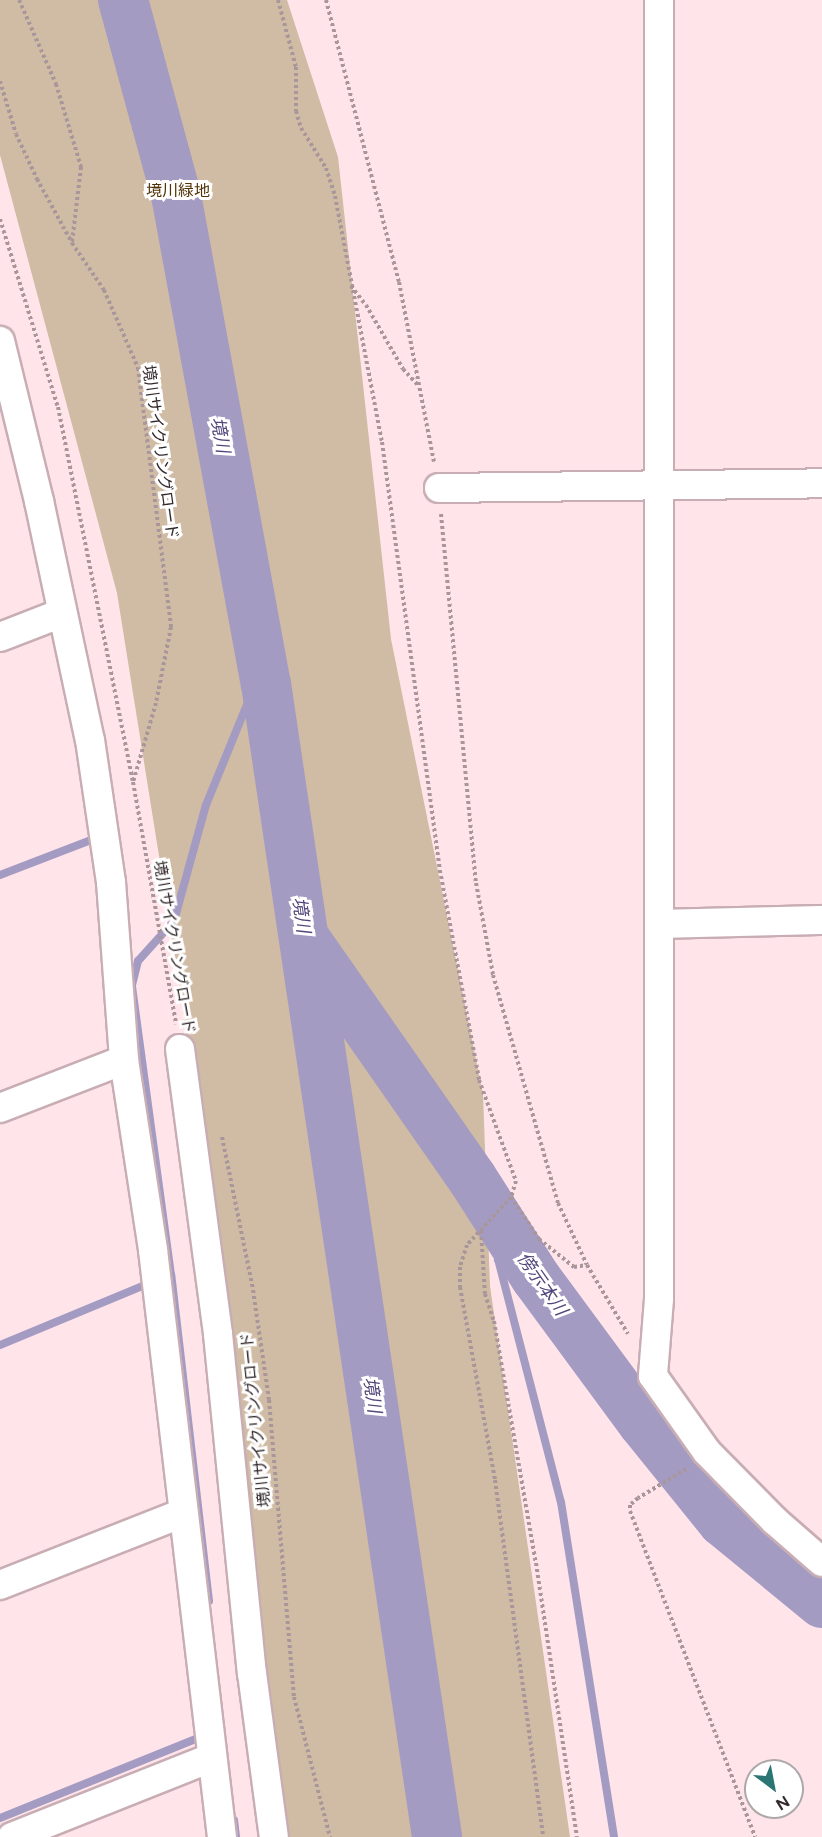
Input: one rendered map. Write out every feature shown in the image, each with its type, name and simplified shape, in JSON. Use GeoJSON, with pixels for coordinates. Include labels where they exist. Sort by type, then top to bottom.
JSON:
{"type":"FeatureCollection","features":[{"type":"Feature","properties":{"kind":"street"},"geometry":{"type":"LineString","coordinates":[[659,0],[657,483],[661,924],[659,1299],[653,1376],[707,1452],[775,1521],[822,1562]]}},
{"type":"Feature","properties":{"kind":"street"},"geometry":{"type":"LineString","coordinates":[[0,341],[90,740],[111,882],[124,1060],[153,1250],[222,1837]]}},
{"type":"Feature","properties":{"kind":"street"},"geometry":{"type":"LineString","coordinates":[[439,488],[657,483],[822,483]]}},
{"type":"Feature","properties":{"kind":"street"},"geometry":{"type":"LineString","coordinates":[[0,637],[62,613]]}},
{"type":"Feature","properties":{"kind":"street"},"geometry":{"type":"LineString","coordinates":[[661,924],[822,920]]}},
{"type":"Feature","properties":{"kind":"street"},"geometry":{"type":"LineString","coordinates":[[180,1049],[218,1334],[252,1673],[274,1837]]}},
{"type":"Feature","properties":{"kind":"street"},"geometry":{"type":"LineString","coordinates":[[0,1108],[124,1060]]}},
{"type":"Feature","properties":{"kind":"street"},"geometry":{"type":"LineString","coordinates":[[0,1585],[183,1513]]}},
{"type":"Feature","properties":{"kind":"street"},"geometry":{"type":"LineString","coordinates":[[12,1837],[211,1758]]}},
{"type":"Feature","properties":{"kind":"path"},"geometry":{"type":"LineString","coordinates":[[20,0],[56,84],[81,167],[72,243]]}},
{"type":"Feature","properties":{"kind":"path"},"geometry":{"type":"LineString","coordinates":[[278,0],[296,67],[296,111],[301,128],[327,168],[382,442],[441,876],[479,1080],[516,1181],[511,1197],[467,1245],[460,1267],[460,1287],[495,1480],[543,1837]]}},
{"type":"Feature","properties":{"kind":"path"},"geometry":{"type":"LineString","coordinates":[[326,0],[399,282],[439,488],[476,883],[491,963],[558,1203],[587,1265],[629,1336]]}},
{"type":"Feature","properties":{"kind":"path","name":"境川サイクリングロード"},"geometry":{"type":"LineString","coordinates":[[0,81],[16,135],[72,243],[104,290],[138,368],[171,627],[156,703],[133,782],[155,918],[166,966],[180,1049]]}},
{"type":"Feature","properties":{"kind":"path"},"geometry":{"type":"LineString","coordinates":[[0,219],[58,407],[133,782]]}},
{"type":"Feature","properties":{"kind":"path"},"geometry":{"type":"LineString","coordinates":[[350,286],[366,305],[403,369],[421,388]]}},
{"type":"Feature","properties":{"kind":"path","name":"境川サイクリングロード"},"geometry":{"type":"LineString","coordinates":[[218,1127],[251,1279],[269,1401],[294,1697],[330,1837]]}},
{"type":"Feature","properties":{"kind":"path"},"geometry":{"type":"LineString","coordinates":[[511,1197],[539,1239],[574,1267],[587,1265]]}},
{"type":"Feature","properties":{"kind":"path"},"geometry":{"type":"LineString","coordinates":[[481,1230],[485,1294],[494,1321],[536,1563],[576,1837]]}},
{"type":"Feature","properties":{"kind":"path"},"geometry":{"type":"LineString","coordinates":[[690,1466],[674,1480],[638,1498],[630,1505],[630,1511],[755,1837]]}},
{"type":"Feature","properties":{"kind":"green space","name":"境川緑地"},"geometry":{"type":"Polygon","coordinates":[[[0,0],[287,0],[338,157],[391,639],[483,1094],[490,1286],[570,1837],[268,1837],[183,1006],[117,593],[0,155],[0,0]]]}},
{"type":"Feature","properties":{"kind":"waterway","name":"境川"},"geometry":{"type":"LineString","coordinates":[[123,0],[176,195],[266,684],[437,1837]]}},
{"type":"Feature","properties":{"kind":"waterway"},"geometry":{"type":"LineString","coordinates":[[209,1601],[171,1275],[132,985],[138,961],[174,921],[206,805],[263,665]]}},
{"type":"Feature","properties":{"kind":"waterway"},"geometry":{"type":"LineString","coordinates":[[0,875],[94,839]]}},
{"type":"Feature","properties":{"kind":"waterway","name":"傍示本川"},"geometry":{"type":"LineString","coordinates":[[308,943],[472,1178],[536,1278],[643,1423],[723,1522],[822,1603]]}},
{"type":"Feature","properties":{"kind":"waterway"},"geometry":{"type":"LineString","coordinates":[[513,1240],[502,1244],[498,1259],[561,1502],[614,1837]]}},
{"type":"Feature","properties":{"kind":"waterway"},"geometry":{"type":"LineString","coordinates":[[0,1345],[152,1282]]}},
{"type":"Feature","properties":{"kind":"waterway"},"geometry":{"type":"LineString","coordinates":[[0,1818],[205,1735]]}},
{"type":"Feature","properties":{"kind":"waterway"},"geometry":{"type":"LineString","coordinates":[[234,1820],[236,1837]]}}]}
